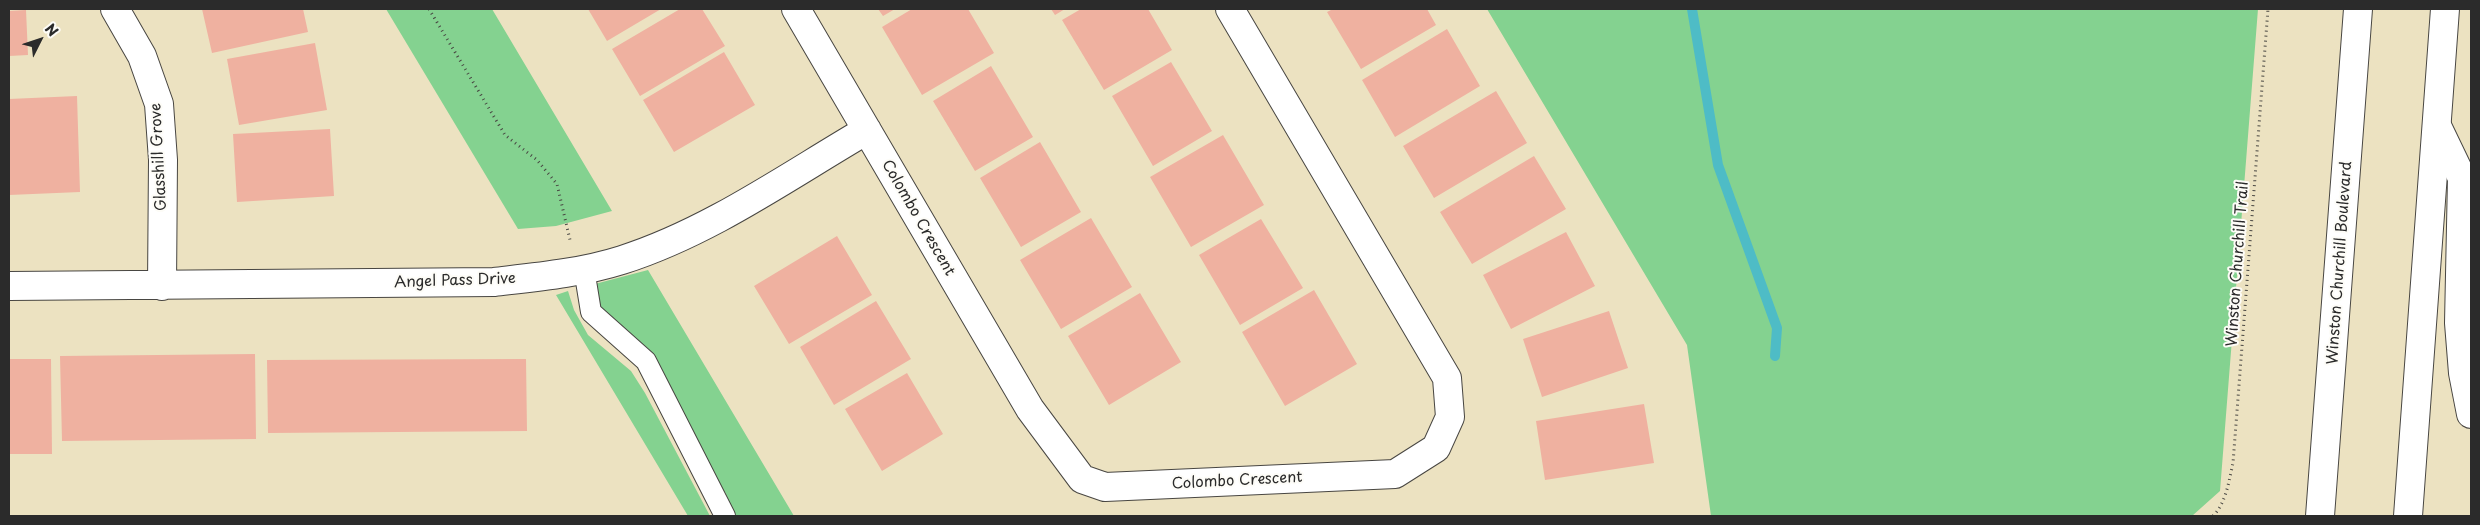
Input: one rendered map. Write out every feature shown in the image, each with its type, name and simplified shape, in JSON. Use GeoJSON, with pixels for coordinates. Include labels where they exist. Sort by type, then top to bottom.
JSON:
{"type":"FeatureCollection","features":[{"type":"Feature","properties":{"kind":"main road","name":"Glasshill Grove"},"geometry":{"type":"LineString","coordinates":[[115,9],[142,56],[159,104],[163,160],[162,286]]}},
{"type":"Feature","properties":{"kind":"main road","name":"Colombo Crescent"},"geometry":{"type":"LineString","coordinates":[[796,9],[1030,409],[1082,479],[1105,486],[1395,474],[1436,448],[1450,417],[1447,378],[1230,9]]}},
{"type":"Feature","properties":{"kind":"main road","name":"Winston Churchill Boulevard"},"geometry":{"type":"LineString","coordinates":[[2320,516],[2358,9]]}},
{"type":"Feature","properties":{"kind":"main road"},"geometry":{"type":"LineString","coordinates":[[2408,516],[2445,9]]}},
{"type":"Feature","properties":{"kind":"main road"},"geometry":{"type":"LineString","coordinates":[[2437,126],[2462,178],[2459,323],[2463,373],[2471,414]]}},
{"type":"Feature","properties":{"kind":"main road","name":"Angel Pass Drive"},"geometry":{"type":"LineString","coordinates":[[9,286],[494,282],[578,259],[622,260],[702,228],[867,130]]}},
{"type":"Feature","properties":{"kind":"lane"},"geometry":{"type":"LineString","coordinates":[[578,259],[591,312],[646,361],[725,516]]}},
{"type":"Feature","properties":{"kind":"path"},"geometry":{"type":"LineString","coordinates":[[429,9],[505,136],[537,160],[557,184],[578,259]]}},
{"type":"Feature","properties":{"kind":"path","name":"Winston Churchill Trail"},"geometry":{"type":"LineString","coordinates":[[2213,516],[2218,511],[2228,488],[2233,463],[2268,9]]}},
{"type":"Feature","properties":{"kind":"green space"},"geometry":{"type":"Polygon","coordinates":[[[386,9],[492,9],[612,211],[556,226],[518,229],[386,9]]]}},
{"type":"Feature","properties":{"kind":"green space"},"geometry":{"type":"Polygon","coordinates":[[[1487,9],[2258,9],[2220,491],[2192,516],[1711,516],[1687,345],[1487,9]]]}},
{"type":"Feature","properties":{"kind":"green space"},"geometry":{"type":"Polygon","coordinates":[[[648,270],[794,516],[735,516],[725,492],[718,494],[652,373],[610,334],[591,285],[648,270]]]}},
{"type":"Feature","properties":{"kind":"green space"},"geometry":{"type":"Polygon","coordinates":[[[568,291],[574,310],[588,335],[631,371],[645,393],[710,516],[688,516],[556,295],[568,291]]]}},
{"type":"Feature","properties":{"kind":"building"},"geometry":{"type":"Polygon","coordinates":[[[202,9],[303,9],[308,32],[212,53],[202,9]]]}},
{"type":"Feature","properties":{"kind":"building"},"geometry":{"type":"Polygon","coordinates":[[[588,9],[661,9],[607,41],[588,9]]]}},
{"type":"Feature","properties":{"kind":"building"},"geometry":{"type":"Polygon","coordinates":[[[680,9],[702,9],[725,46],[640,96],[612,49],[680,9]]]}},
{"type":"Feature","properties":{"kind":"building"},"geometry":{"type":"Polygon","coordinates":[[[878,9],[895,9],[883,16],[878,9]]]}},
{"type":"Feature","properties":{"kind":"building"},"geometry":{"type":"Polygon","coordinates":[[[912,9],[968,9],[994,53],[922,95],[882,27],[912,9]]]}},
{"type":"Feature","properties":{"kind":"building"},"geometry":{"type":"Polygon","coordinates":[[[1051,9],[1065,9],[1055,15],[1051,9]]]}},
{"type":"Feature","properties":{"kind":"building"},"geometry":{"type":"Polygon","coordinates":[[[1081,9],[1148,9],[1172,50],[1104,90],[1062,20],[1081,9]]]}},
{"type":"Feature","properties":{"kind":"building"},"geometry":{"type":"Polygon","coordinates":[[[1333,9],[1427,9],[1436,25],[1361,69],[1327,12],[1333,9]]]}},
{"type":"Feature","properties":{"kind":"building"},"geometry":{"type":"Polygon","coordinates":[[[26,10],[28,55],[9,56],[9,11],[26,10]]]}},
{"type":"Feature","properties":{"kind":"building"},"geometry":{"type":"Polygon","coordinates":[[[1447,29],[1480,86],[1395,137],[1362,80],[1447,29]]]}},
{"type":"Feature","properties":{"kind":"building"},"geometry":{"type":"Polygon","coordinates":[[[315,43],[327,110],[239,125],[227,59],[315,43]]]}},
{"type":"Feature","properties":{"kind":"building"},"geometry":{"type":"Polygon","coordinates":[[[724,52],[755,105],[674,152],[643,100],[724,52]]]}},
{"type":"Feature","properties":{"kind":"building"},"geometry":{"type":"Polygon","coordinates":[[[1171,62],[1212,131],[1153,166],[1112,96],[1171,62]]]}},
{"type":"Feature","properties":{"kind":"building"},"geometry":{"type":"Polygon","coordinates":[[[991,66],[1033,137],[975,171],[933,101],[991,66]]]}},
{"type":"Feature","properties":{"kind":"building"},"geometry":{"type":"Polygon","coordinates":[[[1496,91],[1527,143],[1434,198],[1403,146],[1496,91]]]}},
{"type":"Feature","properties":{"kind":"building"},"geometry":{"type":"Polygon","coordinates":[[[77,96],[80,192],[9,195],[9,99],[77,96]]]}},
{"type":"Feature","properties":{"kind":"building"},"geometry":{"type":"Polygon","coordinates":[[[330,129],[334,196],[237,202],[233,134],[330,129]]]}},
{"type":"Feature","properties":{"kind":"building"},"geometry":{"type":"Polygon","coordinates":[[[1223,135],[1264,205],[1191,247],[1150,177],[1223,135]]]}},
{"type":"Feature","properties":{"kind":"building"},"geometry":{"type":"Polygon","coordinates":[[[1040,142],[1081,212],[1021,247],[980,178],[1040,142]]]}},
{"type":"Feature","properties":{"kind":"building"},"geometry":{"type":"Polygon","coordinates":[[[1534,156],[1566,209],[1472,264],[1440,212],[1534,156]]]}},
{"type":"Feature","properties":{"kind":"building"},"geometry":{"type":"Polygon","coordinates":[[[1091,218],[1132,287],[1061,329],[1020,260],[1091,218]]]}},
{"type":"Feature","properties":{"kind":"building"},"geometry":{"type":"Polygon","coordinates":[[[1261,219],[1303,288],[1240,325],[1199,255],[1261,219]]]}},
{"type":"Feature","properties":{"kind":"building"},"geometry":{"type":"Polygon","coordinates":[[[1566,232],[1595,286],[1511,329],[1483,275],[1566,232]]]}},
{"type":"Feature","properties":{"kind":"building"},"geometry":{"type":"Polygon","coordinates":[[[837,236],[872,295],[789,344],[754,286],[837,236]]]}},
{"type":"Feature","properties":{"kind":"building"},"geometry":{"type":"Polygon","coordinates":[[[1314,290],[1357,364],[1285,406],[1242,332],[1314,290]]]}},
{"type":"Feature","properties":{"kind":"building"},"geometry":{"type":"Polygon","coordinates":[[[1140,293],[1181,362],[1109,405],[1068,336],[1140,293]]]}},
{"type":"Feature","properties":{"kind":"building"},"geometry":{"type":"Polygon","coordinates":[[[876,301],[911,359],[834,405],[800,347],[876,301]]]}},
{"type":"Feature","properties":{"kind":"building"},"geometry":{"type":"Polygon","coordinates":[[[1609,311],[1628,368],[1542,397],[1523,339],[1609,311]]]}},
{"type":"Feature","properties":{"kind":"building"},"geometry":{"type":"Polygon","coordinates":[[[255,354],[256,439],[62,441],[60,356],[255,354]]]}},
{"type":"Feature","properties":{"kind":"building"},"geometry":{"type":"Polygon","coordinates":[[[9,359],[51,359],[52,454],[9,454],[9,359]]]}},
{"type":"Feature","properties":{"kind":"building"},"geometry":{"type":"Polygon","coordinates":[[[526,359],[527,431],[268,433],[267,360],[526,359]]]}},
{"type":"Feature","properties":{"kind":"building"},"geometry":{"type":"Polygon","coordinates":[[[907,373],[943,434],[882,471],[845,409],[907,373]]]}},
{"type":"Feature","properties":{"kind":"building"},"geometry":{"type":"Polygon","coordinates":[[[1644,404],[1654,463],[1545,480],[1536,421],[1644,404]]]}},
{"type":"Feature","properties":{"kind":"waterway"},"geometry":{"type":"LineString","coordinates":[[1692,9],[1718,165],[1777,328],[1775,356]]}}]}
